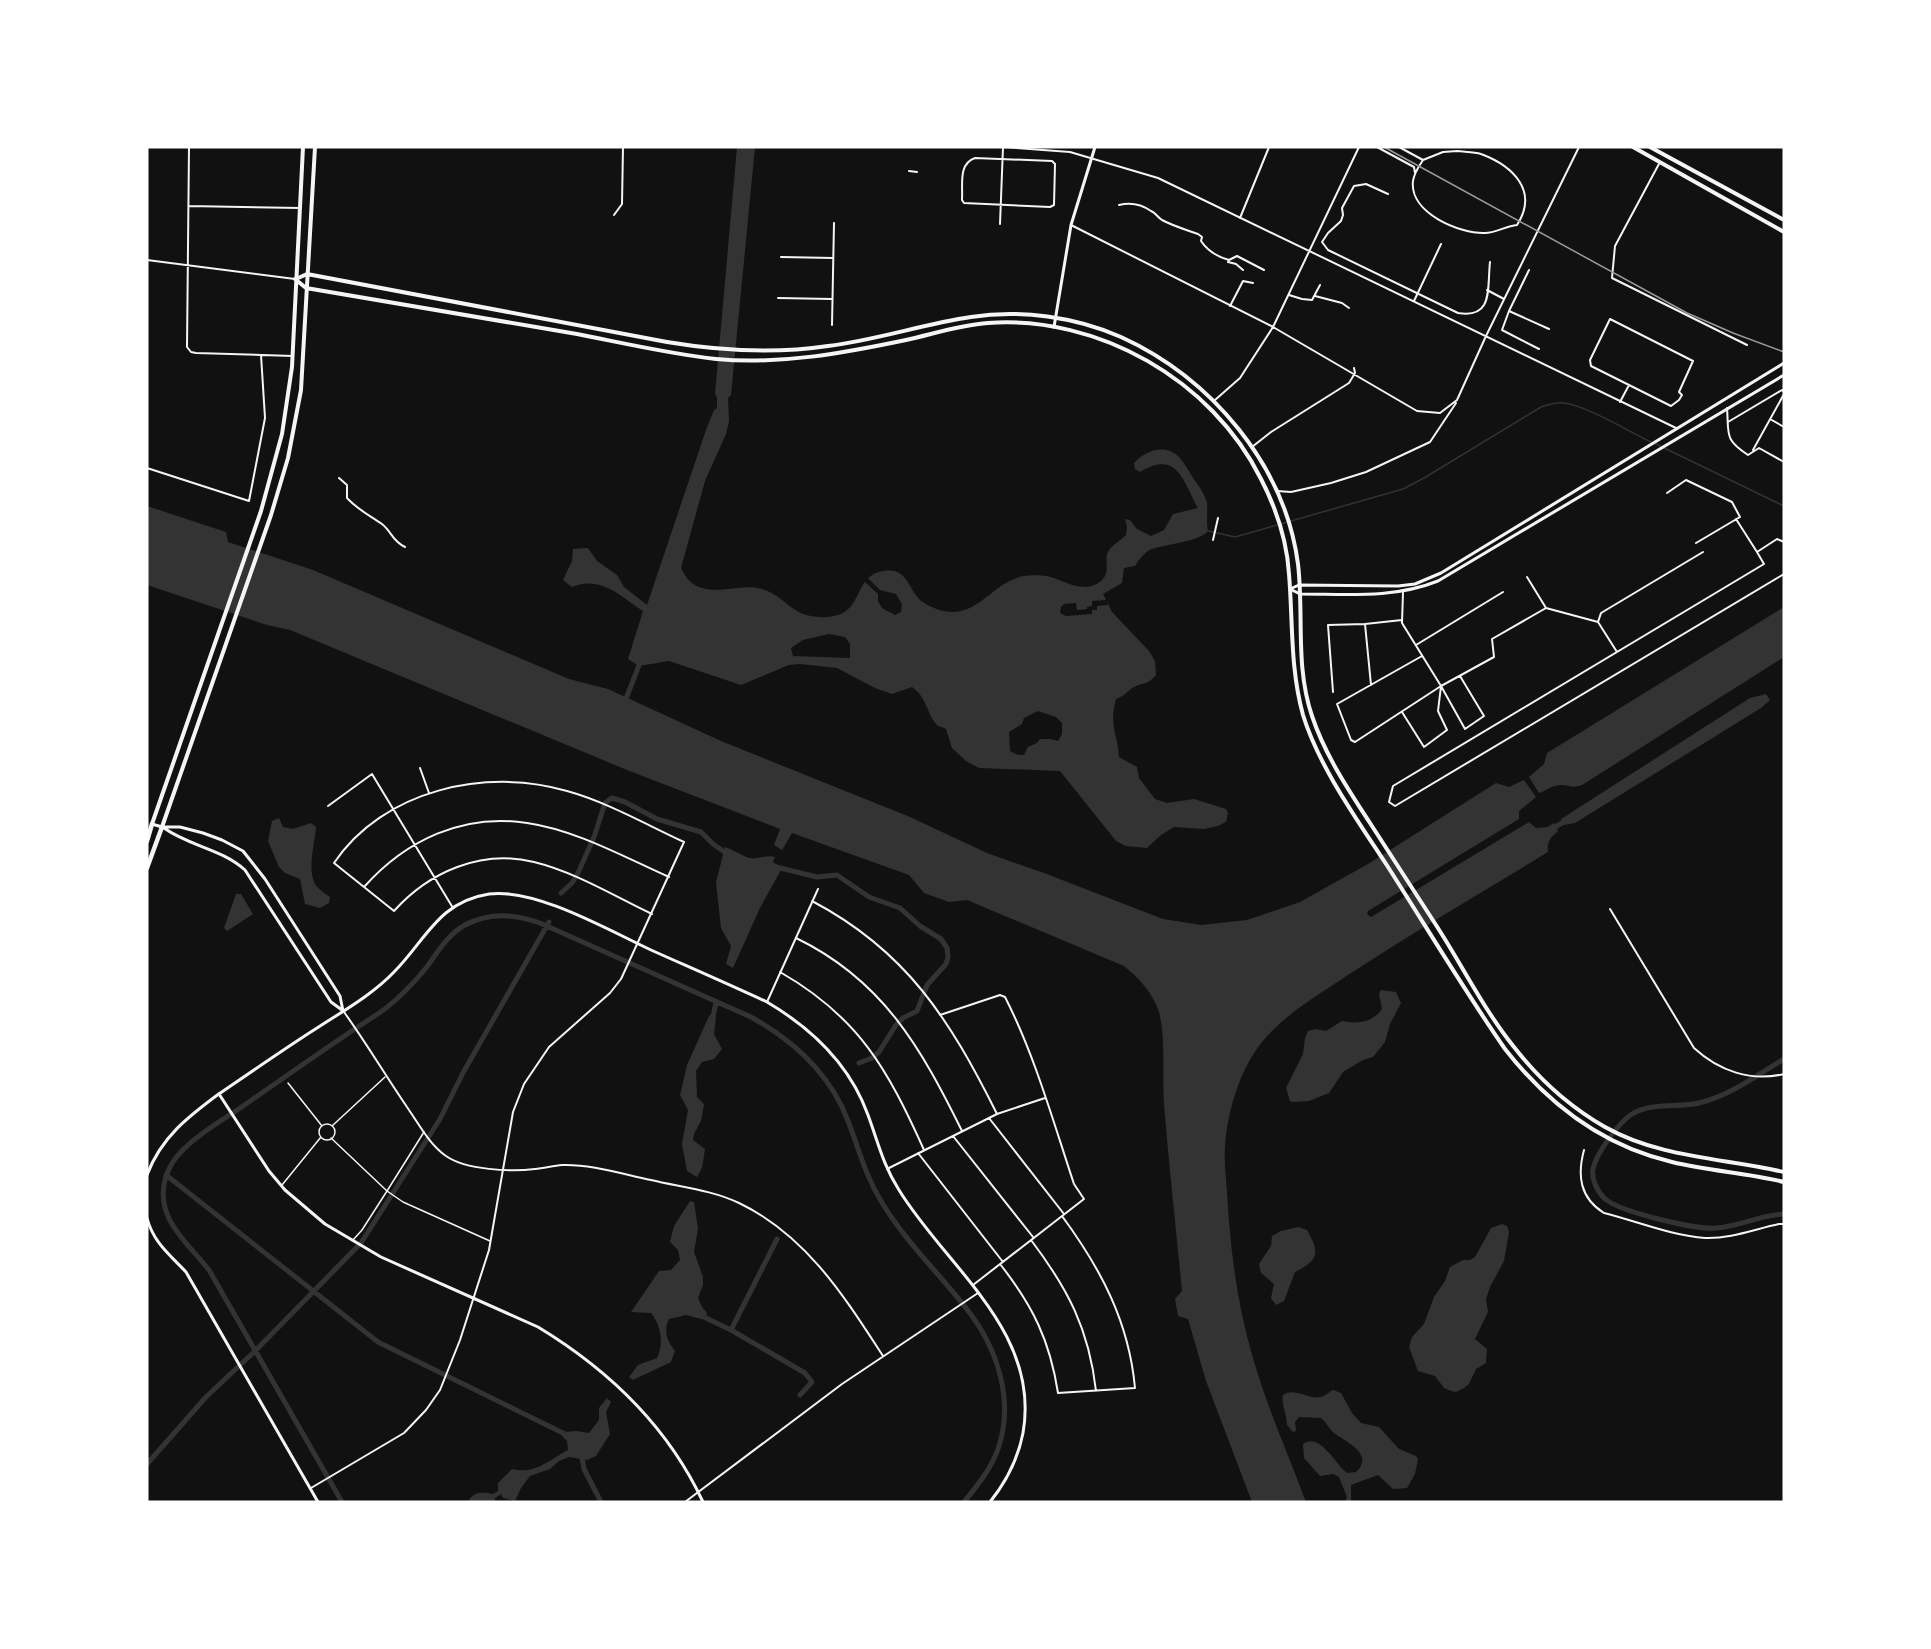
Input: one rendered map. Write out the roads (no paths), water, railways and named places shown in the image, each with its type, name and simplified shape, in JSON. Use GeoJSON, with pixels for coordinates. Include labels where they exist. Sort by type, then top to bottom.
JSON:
{"type":"FeatureCollection","features":[{"type":"Feature","properties":{"kind":"highway"},"geometry":{"type":"LineString","coordinates":[[147,841],[150,824]]}},
{"type":"Feature","properties":{"kind":"highway"},"geometry":{"type":"LineString","coordinates":[[147,868],[162,827]]}},
{"type":"Feature","properties":{"kind":"main road"},"geometry":{"type":"LineString","coordinates":[[150,824],[271,481],[287,412],[293,356],[303,147]]}},
{"type":"Feature","properties":{"kind":"main road"},"geometry":{"type":"LineString","coordinates":[[162,827],[281,484],[293,437],[301,390],[315,147]]}},
{"type":"Feature","properties":{"kind":"main road"},"geometry":{"type":"LineString","coordinates":[[1633,147],[1784,232]]}},
{"type":"Feature","properties":{"kind":"main road"},"geometry":{"type":"LineString","coordinates":[[1650,147],[1784,220]]}},
{"type":"Feature","properties":{"kind":"main road"},"geometry":{"type":"LineString","coordinates":[[295,279],[307,274],[667,342],[718,349],[785,351],[826,347],[987,315],[1028,315],[1055,318],[1097,328],[1139,346],[1187,377],[1213,401],[1252,447],[1266,470],[1277,491],[1292,534],[1300,594],[1301,656],[1312,716],[1328,753],[1367,818],[1514,1047],[1565,1100],[1606,1128],[1624,1137],[1695,1158],[1784,1173]]}},
{"type":"Feature","properties":{"kind":"main road"},"geometry":{"type":"LineString","coordinates":[[295,279],[306,288],[715,359],[800,358],[832,355],[986,323],[1012,323],[1077,332],[1114,344],[1161,369],[1185,385],[1226,425],[1243,447],[1261,478],[1283,538],[1289,571],[1292,657],[1299,699],[1314,747],[1488,1025],[1521,1069],[1557,1105],[1575,1119],[1621,1145],[1669,1162],[1784,1182]]}},
{"type":"Feature","properties":{"kind":"street"},"geometry":{"type":"LineString","coordinates":[[189,147],[189,265],[186,340],[190,352],[293,356]]}},
{"type":"Feature","properties":{"kind":"street"},"geometry":{"type":"LineString","coordinates":[[614,215],[622,204],[623,147]]}},
{"type":"Feature","properties":{"kind":"street"},"geometry":{"type":"LineString","coordinates":[[1000,224],[1003,147],[1056,150],[1091,157],[1158,178],[1676,428]]}},
{"type":"Feature","properties":{"kind":"street"},"geometry":{"type":"LineString","coordinates":[[1054,327],[1071,225],[1095,147]]}},
{"type":"Feature","properties":{"kind":"street"},"geometry":{"type":"LineString","coordinates":[[1240,218],[1269,147]]}},
{"type":"Feature","properties":{"kind":"street"},"geometry":{"type":"LineString","coordinates":[[1213,401],[1240,378],[1273,327],[1359,147]]}},
{"type":"Feature","properties":{"kind":"street"},"geometry":{"type":"LineString","coordinates":[[1377,147],[1414,167],[1414,190],[1418,200],[1436,219],[1447,225],[1470,232],[1488,233],[1517,225],[1523,215],[1526,191],[1521,184],[1502,164],[1478,153],[1443,152],[1423,160],[1415,176]]}},
{"type":"Feature","properties":{"kind":"street"},"geometry":{"type":"LineString","coordinates":[[1399,147],[1423,160]]}},
{"type":"Feature","properties":{"kind":"street"},"geometry":{"type":"LineString","coordinates":[[1277,491],[1290,492],[1331,483],[1430,442],[1457,400],[1579,147]]}},
{"type":"Feature","properties":{"kind":"street"},"geometry":{"type":"LineString","coordinates":[[975,158],[1003,159],[1052,161],[1055,164],[1054,205],[1050,207],[964,203],[963,166],[967,161],[975,158]]}},
{"type":"Feature","properties":{"kind":"street"},"geometry":{"type":"LineString","coordinates":[[1660,162],[1615,246],[1612,278],[1748,345]]}},
{"type":"Feature","properties":{"kind":"street"},"geometry":{"type":"LineString","coordinates":[[909,171],[917,172]]}},
{"type":"Feature","properties":{"kind":"street"},"geometry":{"type":"LineString","coordinates":[[1388,194],[1366,184],[1354,186],[1342,208],[1341,221],[1322,242],[1328,250],[1458,313],[1470,315],[1479,312],[1486,305],[1490,262]]}},
{"type":"Feature","properties":{"kind":"street"},"geometry":{"type":"LineString","coordinates":[[1119,205],[1132,202],[1154,212],[1157,217],[1166,222],[1198,234],[1202,237],[1201,241],[1204,245],[1221,258],[1229,260],[1228,262],[1244,270]]}},
{"type":"Feature","properties":{"kind":"street"},"geometry":{"type":"LineString","coordinates":[[189,206],[300,208]]}},
{"type":"Feature","properties":{"kind":"street"},"geometry":{"type":"LineString","coordinates":[[832,325],[834,223]]}},
{"type":"Feature","properties":{"kind":"street"},"geometry":{"type":"LineString","coordinates":[[1071,225],[1273,327],[1417,411],[1440,414],[1457,400]]}},
{"type":"Feature","properties":{"kind":"street"},"geometry":{"type":"LineString","coordinates":[[1414,302],[1441,244]]}},
{"type":"Feature","properties":{"kind":"street"},"geometry":{"type":"LineString","coordinates":[[1229,260],[1237,256],[1264,270]]}},
{"type":"Feature","properties":{"kind":"street"},"geometry":{"type":"LineString","coordinates":[[781,257],[833,258]]}},
{"type":"Feature","properties":{"kind":"street"},"geometry":{"type":"LineString","coordinates":[[147,260],[295,279]]}},
{"type":"Feature","properties":{"kind":"street"},"geometry":{"type":"LineString","coordinates":[[1529,270],[1502,330],[1539,349]]}},
{"type":"Feature","properties":{"kind":"street"},"geometry":{"type":"LineString","coordinates":[[1230,306],[1243,281],[1252,283]]}},
{"type":"Feature","properties":{"kind":"street"},"geometry":{"type":"LineString","coordinates":[[1289,295],[1312,300],[1320,285]]}},
{"type":"Feature","properties":{"kind":"street"},"geometry":{"type":"LineString","coordinates":[[1486,290],[1504,299]]}},
{"type":"Feature","properties":{"kind":"street"},"geometry":{"type":"LineString","coordinates":[[1315,296],[1342,303],[1349,308]]}},
{"type":"Feature","properties":{"kind":"street"},"geometry":{"type":"LineString","coordinates":[[778,298],[832,298]]}},
{"type":"Feature","properties":{"kind":"street"},"geometry":{"type":"LineString","coordinates":[[1509,311],[1549,329]]}},
{"type":"Feature","properties":{"kind":"street"},"geometry":{"type":"LineString","coordinates":[[1610,320],[1693,361],[1679,392],[1682,395],[1671,406],[1629,385],[1591,366],[1590,360],[1610,320]]}},
{"type":"Feature","properties":{"kind":"street"},"geometry":{"type":"LineString","coordinates":[[147,468],[249,501],[265,418],[261,355]]}},
{"type":"Feature","properties":{"kind":"street"},"geometry":{"type":"LineString","coordinates":[[1290,589],[1299,585],[1415,584],[1441,573],[1784,363]]}},
{"type":"Feature","properties":{"kind":"street"},"geometry":{"type":"LineString","coordinates":[[1252,447],[1271,432],[1348,383],[1354,373],[1354,368]]}},
{"type":"Feature","properties":{"kind":"street"},"geometry":{"type":"LineString","coordinates":[[1290,589],[1300,594],[1383,594],[1402,592],[1438,581],[1784,375]]}},
{"type":"Feature","properties":{"kind":"street"},"geometry":{"type":"LineString","coordinates":[[1620,402],[1629,385]]}},
{"type":"Feature","properties":{"kind":"street"},"geometry":{"type":"LineString","coordinates":[[1728,422],[1782,390],[1784,393],[1751,453]]}},
{"type":"Feature","properties":{"kind":"street"},"geometry":{"type":"LineString","coordinates":[[1727,408],[1729,437],[1732,445],[1748,455],[1759,448],[1784,462]]}},
{"type":"Feature","properties":{"kind":"street"},"geometry":{"type":"LineString","coordinates":[[1770,419],[1784,427]]}},
{"type":"Feature","properties":{"kind":"street"},"geometry":{"type":"LineString","coordinates":[[339,478],[347,485],[347,498],[358,510],[384,526],[396,542],[405,547]]}},
{"type":"Feature","properties":{"kind":"street"},"geometry":{"type":"LineString","coordinates":[[1667,493],[1686,480],[1732,502],[1740,517],[1696,543]]}},
{"type":"Feature","properties":{"kind":"street"},"geometry":{"type":"LineString","coordinates":[[1213,540],[1218,518]]}},
{"type":"Feature","properties":{"kind":"street"},"geometry":{"type":"LineString","coordinates":[[1736,519],[1764,564],[1393,786],[1389,802],[1395,806],[1784,574]]}},
{"type":"Feature","properties":{"kind":"street"},"geometry":{"type":"LineString","coordinates":[[1757,552],[1777,539],[1784,542]]}},
{"type":"Feature","properties":{"kind":"street"},"geometry":{"type":"LineString","coordinates":[[1498,540],[1502,544]]}},
{"type":"Feature","properties":{"kind":"street"},"geometry":{"type":"LineString","coordinates":[[1598,622],[1601,613],[1703,552]]}},
{"type":"Feature","properties":{"kind":"street"},"geometry":{"type":"LineString","coordinates":[[1527,577],[1546,608],[1598,622],[1617,652]]}},
{"type":"Feature","properties":{"kind":"street"},"geometry":{"type":"LineString","coordinates":[[1402,592],[1402,620],[1465,729],[1484,716],[1460,676]]}},
{"type":"Feature","properties":{"kind":"street"},"geometry":{"type":"LineString","coordinates":[[1416,645],[1503,592]]}},
{"type":"Feature","properties":{"kind":"street"},"geometry":{"type":"LineString","coordinates":[[1422,656],[1337,704],[1351,740],[1355,742],[1441,686],[1494,657],[1492,639],[1546,608]]}},
{"type":"Feature","properties":{"kind":"street"},"geometry":{"type":"LineString","coordinates":[[1333,692],[1328,625],[1402,620]]}},
{"type":"Feature","properties":{"kind":"street"},"geometry":{"type":"LineString","coordinates":[[1365,624],[1371,685]]}},
{"type":"Feature","properties":{"kind":"street"},"geometry":{"type":"LineString","coordinates":[[1402,712],[1424,747],[1447,730],[1438,711],[1441,686]]}},
{"type":"Feature","properties":{"kind":"street"},"geometry":{"type":"LineString","coordinates":[[420,768],[429,793]]}},
{"type":"Feature","properties":{"kind":"street"},"geometry":{"type":"LineString","coordinates":[[328,806],[372,774],[453,908]]}},
{"type":"Feature","properties":{"kind":"street"},"geometry":{"type":"LineString","coordinates":[[311,1488],[404,1433],[426,1410],[445,1380],[491,1242],[513,1112],[524,1084],[549,1047],[610,993],[621,979],[652,914],[684,842],[566,790],[518,783],[466,784],[429,793],[393,809],[362,833],[334,863],[394,911],[415,890],[434,877],[472,862],[505,859],[536,862],[570,875],[652,914]]}},
{"type":"Feature","properties":{"kind":"street"},"geometry":{"type":"LineString","coordinates":[[364,887],[389,861],[414,844],[465,824],[500,820],[541,825],[586,841],[669,877]]}},
{"type":"Feature","properties":{"kind":"street"},"geometry":{"type":"LineString","coordinates":[[150,824],[162,827],[180,826],[222,840],[243,851],[251,859],[340,996],[344,1011],[386,1077],[431,1142],[446,1156],[458,1162],[504,1169],[533,1169],[560,1165],[583,1166],[709,1193],[739,1203],[777,1225],[809,1253],[839,1289],[883,1356]]}},
{"type":"Feature","properties":{"kind":"street"},"geometry":{"type":"LineString","coordinates":[[162,827],[176,837],[228,857],[245,870],[332,1002],[344,1011]]}},
{"type":"Feature","properties":{"kind":"street"},"geometry":{"type":"LineString","coordinates":[[767,1002],[818,889]]}},
{"type":"Feature","properties":{"kind":"street"},"geometry":{"type":"LineString","coordinates":[[147,1175],[159,1149],[185,1119],[374,991],[405,961],[434,922],[453,908],[472,898],[489,894],[514,894],[563,909],[767,1002],[808,1030],[826,1047],[843,1069],[865,1108],[887,1168],[920,1220],[996,1316],[1009,1340],[1020,1369],[1024,1392],[1024,1426],[1017,1454],[1006,1478],[990,1502]]}},
{"type":"Feature","properties":{"kind":"street"},"geometry":{"type":"LineString","coordinates":[[812,901],[843,918],[873,940],[901,964],[921,987],[968,1058],[997,1114]]}},
{"type":"Feature","properties":{"kind":"street"},"geometry":{"type":"LineString","coordinates":[[1610,909],[1695,1048],[1711,1062],[1742,1075],[1757,1077],[1784,1074]]}},
{"type":"Feature","properties":{"kind":"street"},"geometry":{"type":"LineString","coordinates":[[796,938],[831,957],[851,972],[869,987],[896,1017],[938,1084],[962,1131]]}},
{"type":"Feature","properties":{"kind":"street"},"geometry":{"type":"LineString","coordinates":[[780,972],[833,1008],[849,1023],[877,1059],[896,1089],[924,1150]]}},
{"type":"Feature","properties":{"kind":"street"},"geometry":{"type":"LineString","coordinates":[[940,1015],[1003,995],[1021,1028],[1074,1184],[1084,1199],[973,1286]]}},
{"type":"Feature","properties":{"kind":"street"},"geometry":{"type":"LineString","coordinates":[[321,1137],[319,1133],[322,1126],[332,1125],[386,1077]]}},
{"type":"Feature","properties":{"kind":"street"},"geometry":{"type":"LineString","coordinates":[[288,1083],[322,1126]]}},
{"type":"Feature","properties":{"kind":"street"},"geometry":{"type":"LineString","coordinates":[[219,1094],[262,1162],[281,1186],[312,1214],[365,1249],[416,1274],[474,1297],[538,1327],[597,1367],[660,1431],[689,1475],[703,1502]]}},
{"type":"Feature","properties":{"kind":"street"},"geometry":{"type":"LineString","coordinates":[[887,1168],[997,1114],[1045,1098]]}},
{"type":"Feature","properties":{"kind":"street"},"geometry":{"type":"LineString","coordinates":[[918,1153],[1021,1292],[1040,1325],[1053,1366],[1058,1393],[1135,1388],[1129,1348],[1119,1314],[1106,1283],[1063,1215],[989,1118]]}},
{"type":"Feature","properties":{"kind":"street"},"geometry":{"type":"LineString","coordinates":[[321,1137],[331,1138],[335,1132],[332,1125]]}},
{"type":"Feature","properties":{"kind":"street"},"geometry":{"type":"LineString","coordinates":[[353,1242],[424,1132]]}},
{"type":"Feature","properties":{"kind":"street"},"geometry":{"type":"LineString","coordinates":[[953,1136],[1059,1278],[1072,1304],[1091,1355],[1096,1391]]}},
{"type":"Feature","properties":{"kind":"street"},"geometry":{"type":"LineString","coordinates":[[281,1186],[321,1137]]}},
{"type":"Feature","properties":{"kind":"street"},"geometry":{"type":"LineString","coordinates":[[331,1138],[396,1198],[491,1242]]}},
{"type":"Feature","properties":{"kind":"street"},"geometry":{"type":"LineString","coordinates":[[1584,1150],[1580,1166],[1580,1180],[1585,1195],[1596,1208],[1604,1213],[1684,1235],[1706,1238],[1731,1236],[1784,1224]]}},
{"type":"Feature","properties":{"kind":"street"},"geometry":{"type":"LineString","coordinates":[[147,1218],[152,1234],[163,1250],[186,1272],[318,1502]]}},
{"type":"Feature","properties":{"kind":"street"},"geometry":{"type":"LineString","coordinates":[[685,1502],[842,1384],[978,1293]]}},
{"type":"Feature","properties":{"kind":"waterway"},"geometry":{"type":"LineString","coordinates":[[1208,531],[1235,537],[1403,489],[1541,407],[1552,404],[1564,403],[1584,409],[1651,442]]}},
{"type":"Feature","properties":{"kind":"waterway"},"geometry":{"type":"LineString","coordinates":[[1656,444],[1784,506]]}},
{"type":"Feature","properties":{"kind":"waterway"},"geometry":{"type":"LineString","coordinates":[[624,704],[641,660]]}},
{"type":"Feature","properties":{"kind":"waterway"},"geometry":{"type":"LineString","coordinates":[[561,893],[572,883],[578,873],[594,837],[605,803],[612,798],[625,802],[657,819],[701,832],[729,855]]}},
{"type":"Feature","properties":{"kind":"waterway"},"geometry":{"type":"LineString","coordinates":[[1550,830],[1567,820]]}},
{"type":"Feature","properties":{"kind":"waterway"},"geometry":{"type":"LineString","coordinates":[[776,867],[817,877],[837,875],[869,897],[900,908],[920,926],[941,939],[947,948],[946,964],[927,985],[917,1011],[903,1018],[896,1025],[879,1052],[872,1058],[859,1063]]}},
{"type":"Feature","properties":{"kind":"waterway"},"geometry":{"type":"LineString","coordinates":[[342,1502],[209,1270],[174,1228],[164,1204],[163,1191],[166,1176],[178,1155],[203,1133],[395,1001],[426,968],[443,944],[459,929],[474,921],[493,916],[511,916],[540,923],[751,1017],[796,1048],[821,1073],[848,1121],[866,1172],[881,1201],[911,1243],[977,1323],[994,1357],[1004,1393],[1003,1430],[992,1463],[964,1502]]}},
{"type":"Feature","properties":{"kind":"waterway"},"geometry":{"type":"LineString","coordinates":[[147,1464],[206,1397],[255,1351],[361,1243],[440,1119],[464,1071],[549,922]]}},
{"type":"Feature","properties":{"kind":"waterway"},"geometry":{"type":"LineString","coordinates":[[713,1017],[716,1002]]}},
{"type":"Feature","properties":{"kind":"waterway"},"geometry":{"type":"LineString","coordinates":[[1784,1059],[1743,1084],[1710,1100],[1648,1108],[1632,1114],[1609,1139],[1593,1169],[1594,1180],[1604,1198],[1625,1209],[1676,1223],[1717,1228],[1784,1214]]}},
{"type":"Feature","properties":{"kind":"waterway"},"geometry":{"type":"LineString","coordinates":[[166,1175],[378,1342],[567,1435]]}},
{"type":"Feature","properties":{"kind":"waterway"},"geometry":{"type":"LineString","coordinates":[[731,1330],[777,1239]]}},
{"type":"Feature","properties":{"kind":"waterway"},"geometry":{"type":"LineString","coordinates":[[706,1318],[805,1373],[812,1382],[800,1395]]}},
{"type":"Feature","properties":{"kind":"waterway"},"geometry":{"type":"LineString","coordinates":[[582,1457],[584,1469],[601,1502]]}},
{"type":"Feature","properties":{"kind":"railway"},"geometry":{"type":"LineString","coordinates":[[1384,147],[1687,313],[1784,352]]}}]}
